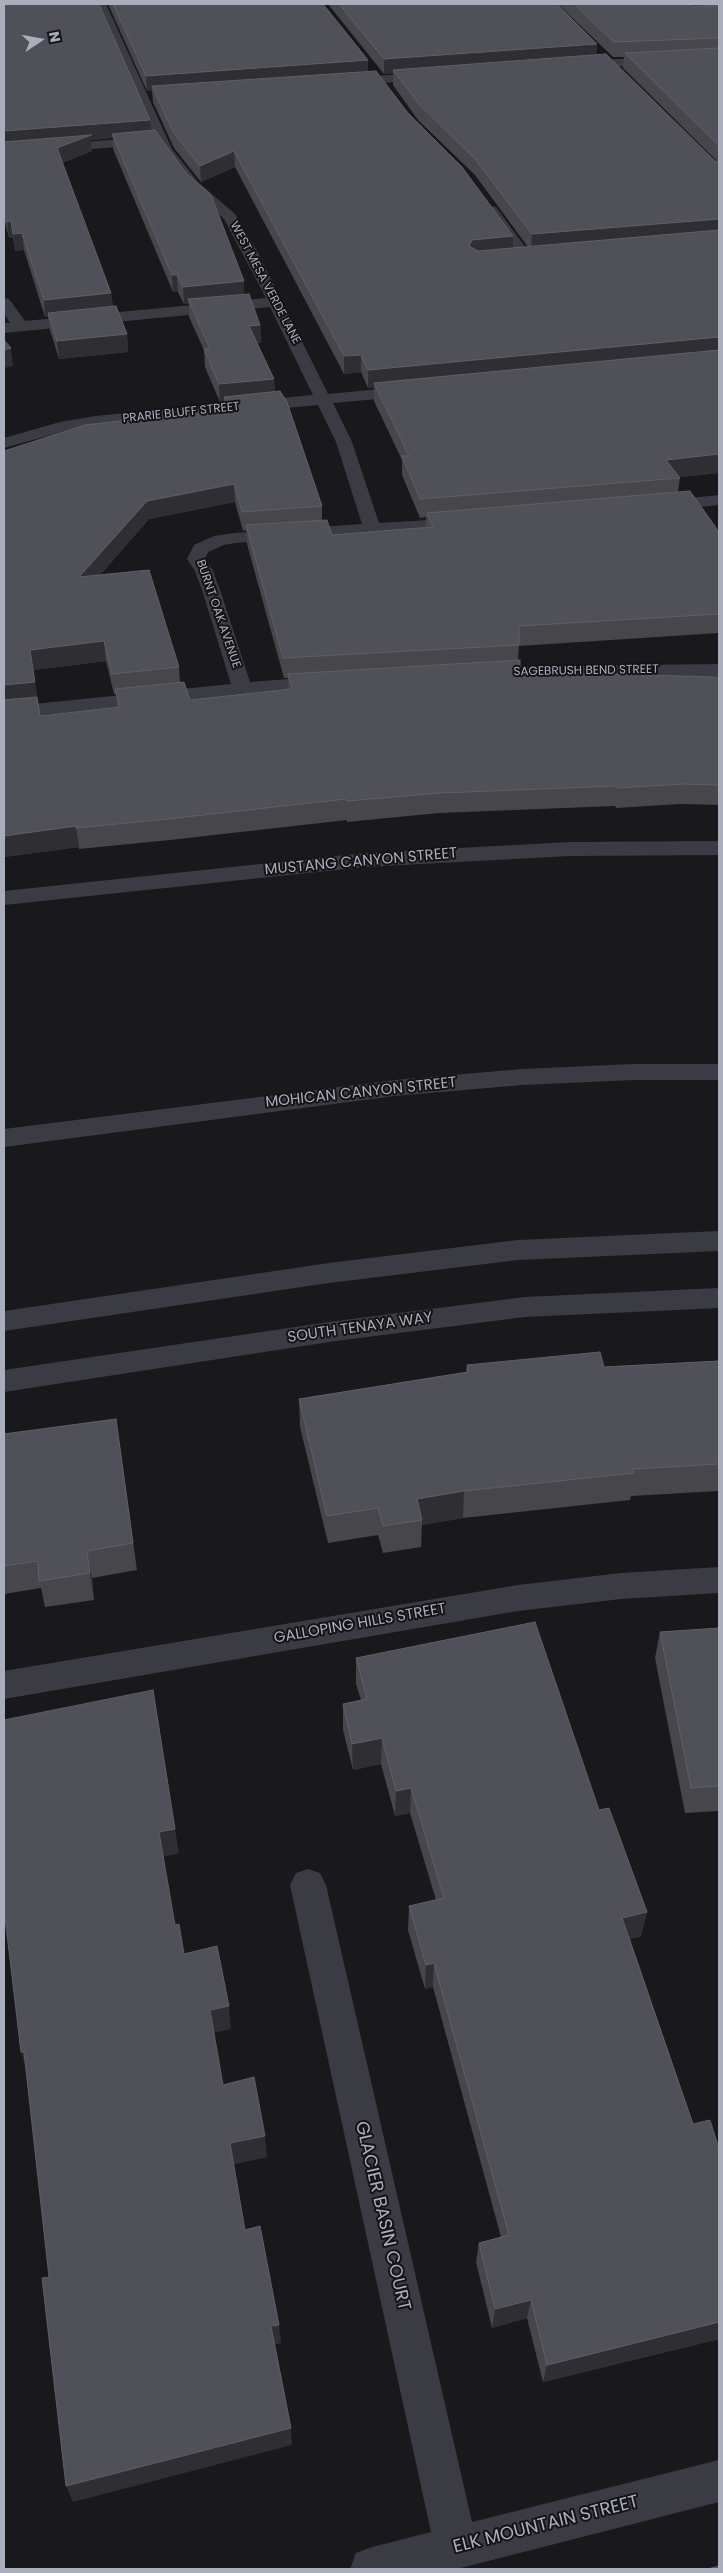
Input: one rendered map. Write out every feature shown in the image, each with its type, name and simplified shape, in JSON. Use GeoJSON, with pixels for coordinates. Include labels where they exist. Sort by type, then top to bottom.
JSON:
{"type":"FeatureCollection","features":[{"type":"Feature","properties":{"kind":"street","name":"WEST MESA VERDE LANE"},"geometry":{"type":"LineString","coordinates":[[100,4],[147,97],[162,140],[180,170],[230,217],[240,231],[344,442],[372,529]]}},
{"type":"Feature","properties":{"kind":"street"},"geometry":{"type":"LineString","coordinates":[[595,49],[619,73]]}},
{"type":"Feature","properties":{"kind":"street"},"geometry":{"type":"LineString","coordinates":[[567,66],[719,57]]}},
{"type":"Feature","properties":{"kind":"street"},"geometry":{"type":"LineString","coordinates":[[369,65],[390,93]]}},
{"type":"Feature","properties":{"kind":"street"},"geometry":{"type":"LineString","coordinates":[[330,83],[441,75]]}},
{"type":"Feature","properties":{"kind":"street"},"geometry":{"type":"LineString","coordinates":[[4,152],[162,140]]}},
{"type":"Feature","properties":{"kind":"street"},"geometry":{"type":"LineString","coordinates":[[482,197],[526,258]]}},
{"type":"Feature","properties":{"kind":"street"},"geometry":{"type":"LineString","coordinates":[[506,260],[545,256]]}},
{"type":"Feature","properties":{"kind":"street"},"geometry":{"type":"LineString","coordinates":[[4,302],[20,326]]}},
{"type":"Feature","properties":{"kind":"street"},"geometry":{"type":"LineString","coordinates":[[4,328],[276,302]]}},
{"type":"Feature","properties":{"kind":"street","name":"PRARIE BLUFF STREET"},"geometry":{"type":"LineString","coordinates":[[4,443],[60,427],[95,421],[431,389]]}},
{"type":"Feature","properties":{"kind":"street"},"geometry":{"type":"LineString","coordinates":[[643,508],[719,500]]}},
{"type":"Feature","properties":{"kind":"street"},"geometry":{"type":"LineString","coordinates":[[372,529],[481,522]]}},
{"type":"Feature","properties":{"kind":"street","name":"BURNT OAK AVENUE"},"geometry":{"type":"LineString","coordinates":[[242,688],[210,585],[196,558],[200,549],[208,544],[234,538],[372,529]]}},
{"type":"Feature","properties":{"kind":"street","name":"SAGEBRUSH BEND STREET"},"geometry":{"type":"LineString","coordinates":[[470,674],[555,670],[719,670]]}},
{"type":"Feature","properties":{"kind":"street"},"geometry":{"type":"LineString","coordinates":[[4,713],[242,688],[344,681]]}},
{"type":"Feature","properties":{"kind":"street","name":"MUSTANG CANYON STREET"},"geometry":{"type":"LineString","coordinates":[[4,898],[365,860],[560,849],[719,848]]}},
{"type":"Feature","properties":{"kind":"street","name":"MOHICAN CANYON STREET"},"geometry":{"type":"LineString","coordinates":[[4,1138],[394,1088],[522,1077],[634,1072],[719,1072]]}},
{"type":"Feature","properties":{"kind":"street"},"geometry":{"type":"LineString","coordinates":[[4,1321],[329,1273],[518,1250],[719,1241]]}},
{"type":"Feature","properties":{"kind":"street","name":"SOUTH TENAYA WAY"},"geometry":{"type":"LineString","coordinates":[[4,1381],[336,1331],[525,1307],[719,1298]]}},
{"type":"Feature","properties":{"kind":"street","name":"GALLOPING HILLS STREET"},"geometry":{"type":"LineString","coordinates":[[4,1685],[518,1598],[621,1586],[719,1580]]}},
{"type":"Feature","properties":{"kind":"street","name":"GLACIER BASIN COURT"},"geometry":{"type":"LineString","coordinates":[[308,1885],[456,2548]]}},
{"type":"Feature","properties":{"kind":"street","name":"ELK MOUNTAIN STREET"},"geometry":{"type":"LineString","coordinates":[[372,2569],[719,2481]]}},
{"type":"Feature","properties":{"kind":"building"},"geometry":{"type":"Polygon","coordinates":[[[4,4],[99,4],[150,120],[4,131],[4,4]]]}},
{"type":"Feature","properties":{"kind":"building"},"geometry":{"type":"Polygon","coordinates":[[[113,4],[323,4],[368,60],[146,76],[113,4]]]}},
{"type":"Feature","properties":{"kind":"building"},"geometry":{"type":"Polygon","coordinates":[[[339,4],[557,4],[597,44],[384,59],[339,4]]]}},
{"type":"Feature","properties":{"kind":"building"},"geometry":{"type":"Polygon","coordinates":[[[574,4],[687,4],[692,7],[719,5],[719,38],[614,42],[574,4]]]}},
{"type":"Feature","properties":{"kind":"building"},"geometry":{"type":"Polygon","coordinates":[[[719,48],[719,146],[625,53],[719,48]]]}},
{"type":"Feature","properties":{"kind":"building"},"geometry":{"type":"Polygon","coordinates":[[[606,54],[715,161],[719,162],[719,219],[532,234],[475,159],[419,104],[393,70],[606,54]]]}},
{"type":"Feature","properties":{"kind":"building"},"geometry":{"type":"Polygon","coordinates":[[[376,71],[408,113],[462,167],[513,236],[472,240],[469,246],[478,251],[719,230],[719,337],[368,370],[361,355],[344,356],[234,151],[200,166],[173,132],[152,86],[376,71]]]}},
{"type":"Feature","properties":{"kind":"building"},"geometry":{"type":"Polygon","coordinates":[[[155,130],[186,173],[211,195],[244,281],[183,287],[177,275],[172,275],[112,134],[155,130]]]}},
{"type":"Feature","properties":{"kind":"building"},"geometry":{"type":"Polygon","coordinates":[[[91,135],[57,148],[111,293],[44,300],[22,233],[13,234],[11,221],[7,222],[4,209],[4,142],[91,135]]]}},
{"type":"Feature","properties":{"kind":"building"},"geometry":{"type":"Polygon","coordinates":[[[249,294],[260,325],[249,326],[274,379],[219,384],[204,349],[210,349],[188,299],[249,294]]]}},
{"type":"Feature","properties":{"kind":"building"},"geometry":{"type":"Polygon","coordinates":[[[116,306],[127,334],[57,341],[48,313],[116,306]]]}},
{"type":"Feature","properties":{"kind":"building"},"geometry":{"type":"Polygon","coordinates":[[[4,340],[11,348],[4,350],[4,340]]]}},
{"type":"Feature","properties":{"kind":"building"},"geometry":{"type":"Polygon","coordinates":[[[719,350],[719,454],[666,460],[680,478],[420,499],[402,456],[409,456],[374,383],[719,350]]]}},
{"type":"Feature","properties":{"kind":"building"},"geometry":{"type":"Polygon","coordinates":[[[280,391],[287,402],[322,506],[242,512],[234,484],[147,501],[79,577],[149,570],[179,667],[112,674],[104,641],[30,650],[35,682],[4,685],[4,451],[85,425],[224,409],[229,407],[224,397],[280,391]]]}},
{"type":"Feature","properties":{"kind":"building"},"geometry":{"type":"Polygon","coordinates":[[[690,491],[719,532],[719,614],[519,626],[519,645],[283,658],[246,525],[327,520],[332,535],[433,527],[427,513],[690,491]]]}},
{"type":"Feature","properties":{"kind":"building"},"geometry":{"type":"Polygon","coordinates":[[[520,660],[520,672],[719,677],[719,785],[683,784],[618,788],[617,786],[440,793],[347,801],[346,799],[168,819],[76,828],[76,826],[4,836],[4,700],[37,697],[40,716],[120,707],[115,689],[184,682],[190,700],[292,689],[288,674],[520,660]]]}},
{"type":"Feature","properties":{"kind":"building"},"geometry":{"type":"Polygon","coordinates":[[[600,1352],[604,1367],[719,1361],[719,1464],[633,1469],[634,1473],[464,1491],[417,1499],[422,1520],[383,1526],[378,1508],[327,1516],[299,1399],[468,1372],[467,1365],[600,1352]]]}},
{"type":"Feature","properties":{"kind":"building"},"geometry":{"type":"Polygon","coordinates":[[[116,1419],[133,1543],[87,1551],[90,1573],[39,1581],[38,1561],[4,1566],[4,1434],[116,1419]]]}},
{"type":"Feature","properties":{"kind":"building"},"geometry":{"type":"Polygon","coordinates":[[[535,1622],[599,1810],[609,1808],[647,1912],[622,1918],[693,2124],[710,2120],[719,2149],[719,2322],[547,2365],[531,2300],[495,2309],[479,2243],[509,2235],[434,1963],[426,1965],[409,1906],[444,1898],[411,1788],[396,1791],[382,1738],[352,1744],[343,1704],[367,1699],[356,1658],[535,1622]]]}},
{"type":"Feature","properties":{"kind":"building"},"geometry":{"type":"Polygon","coordinates":[[[719,1628],[719,1786],[691,1788],[660,1632],[719,1628]]]}},
{"type":"Feature","properties":{"kind":"building"},"geometry":{"type":"Polygon","coordinates":[[[153,1690],[175,1829],[159,1832],[175,1925],[179,1924],[184,1954],[217,1946],[229,2006],[210,2010],[223,2085],[254,2077],[265,2136],[230,2143],[245,2230],[260,2226],[279,2325],[271,2326],[291,2428],[66,2486],[42,2278],[49,2277],[24,2052],[21,2052],[4,1909],[4,1720],[153,1690]]]}},
{"type":"Feature","properties":{"kind":"building"},"geometry":{"type":"Polygon","coordinates":[[[719,2566],[719,2569],[708,2569],[719,2566]]]}}]}
